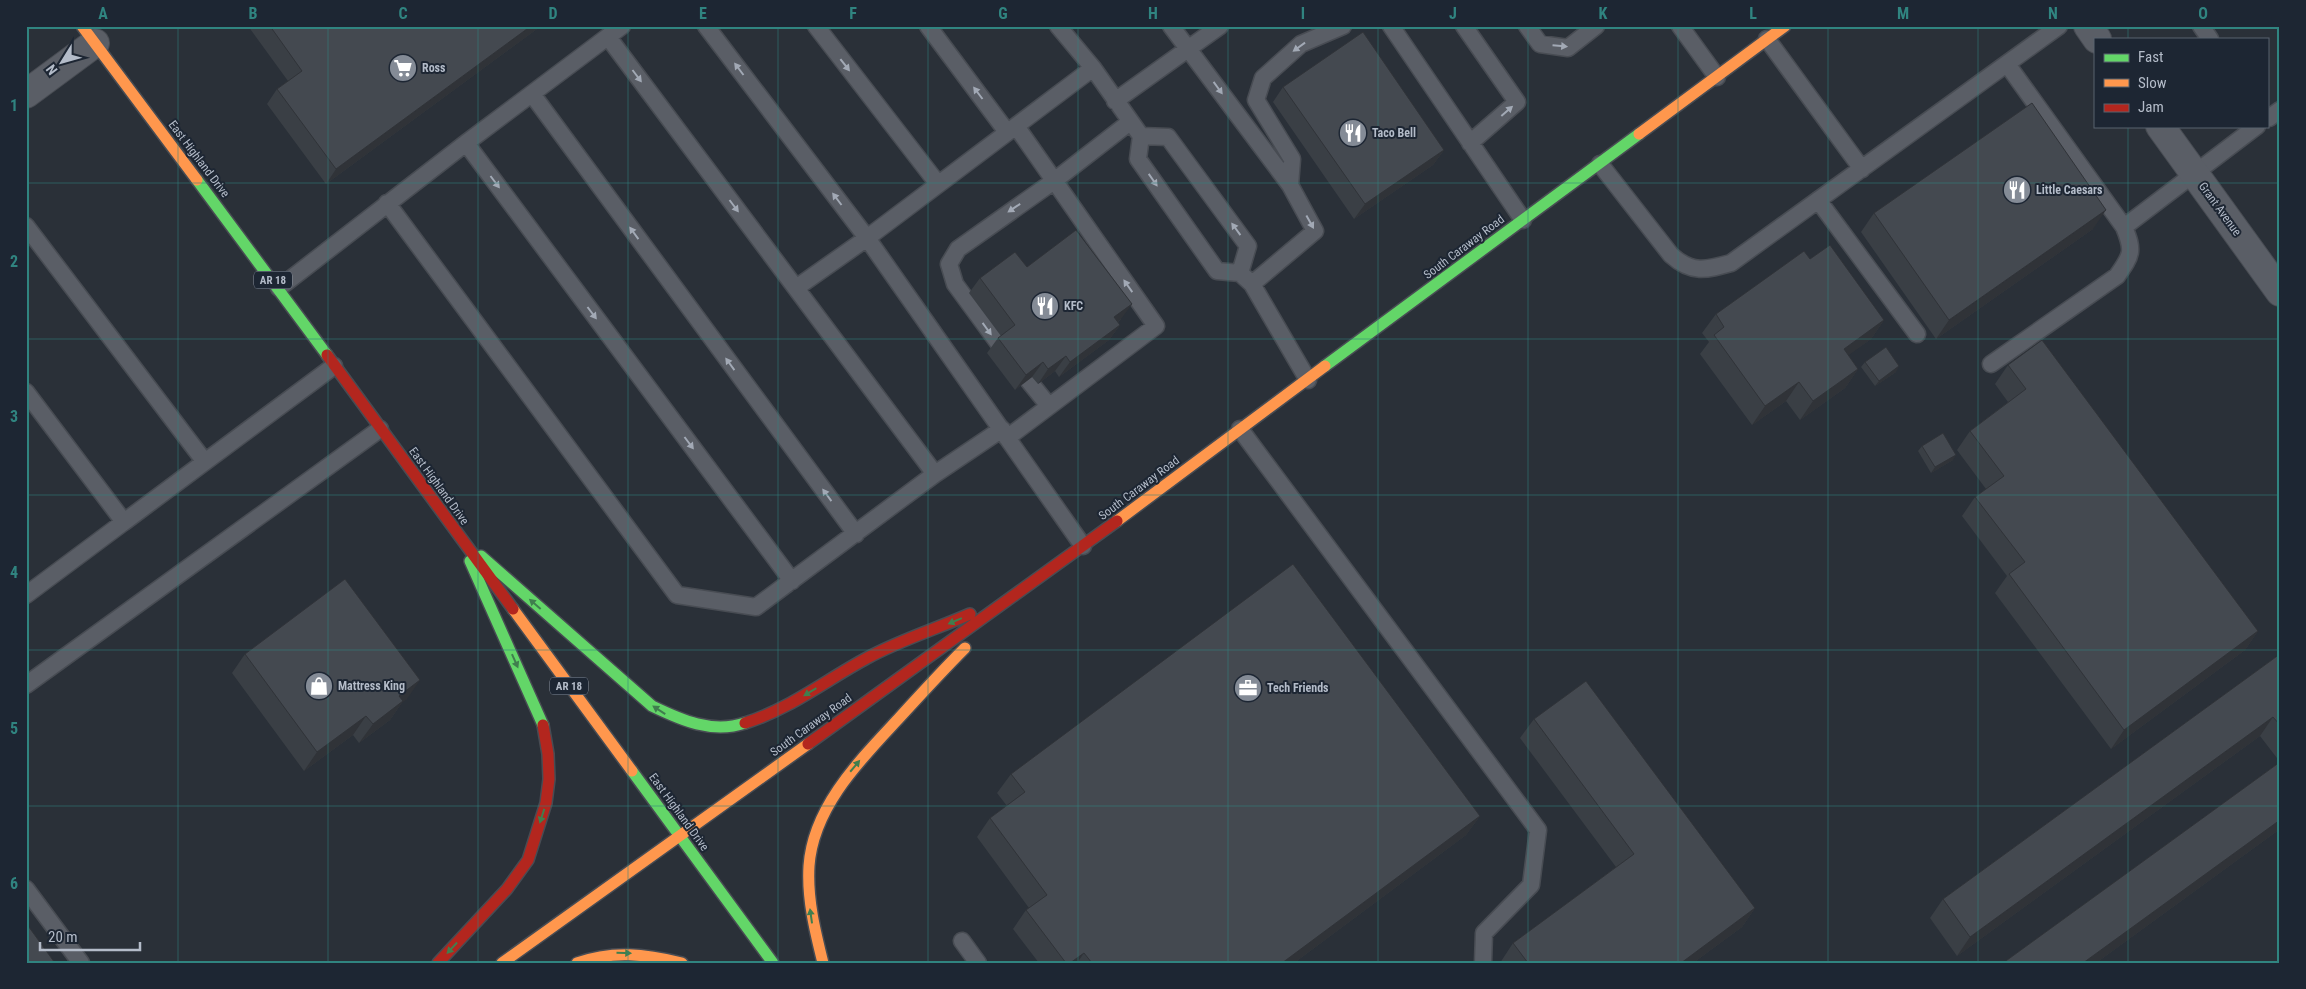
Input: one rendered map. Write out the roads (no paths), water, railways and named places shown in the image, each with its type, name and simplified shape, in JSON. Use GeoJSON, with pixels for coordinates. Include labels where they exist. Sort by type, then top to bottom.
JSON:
{"type":"FeatureCollection","features":[{"type":"Feature","properties":{"kind":"main road","name":"South Caraway Road"},"geometry":{"type":"LineString","coordinates":[[502,963],[1016,595],[1785,26]]}},
{"type":"Feature","properties":{"kind":"main road","name":"East Highland Drive"},"geometry":{"type":"LineString","coordinates":[[88,35],[279,288],[459,537],[773,963]]}},
{"type":"Feature","properties":{"kind":"main road"},"geometry":{"type":"LineString","coordinates":[[459,537],[652,706],[670,717],[690,724],[728,727],[751,723],[797,700],[868,657],[1016,595]]}},
{"type":"Feature","properties":{"kind":"main road"},"geometry":{"type":"LineString","coordinates":[[438,963],[507,889],[528,860],[546,803],[549,779],[548,754],[542,720],[459,537]]}},
{"type":"Feature","properties":{"kind":"main road"},"geometry":{"type":"LineString","coordinates":[[823,963],[813,929],[807,891],[812,847],[822,815],[842,782],[859,762],[1016,595]]}},
{"type":"Feature","properties":{"kind":"main road"},"geometry":{"type":"LineString","coordinates":[[577,963],[596,955],[623,952],[653,956],[682,963]]}},
{"type":"Feature","properties":{"kind":"street"},"geometry":{"type":"LineString","coordinates":[[2088,26],[2096,38]]}},
{"type":"Feature","properties":{"kind":"street"},"geometry":{"type":"LineString","coordinates":[[26,94],[88,35]]}},
{"type":"Feature","properties":{"kind":"street","name":"Grant Avenue"},"geometry":{"type":"LineString","coordinates":[[2161,128],[2280,292]]}},
{"type":"Feature","properties":{"kind":"lane"},"geometry":{"type":"LineString","coordinates":[[279,288],[387,203],[622,26]]}},
{"type":"Feature","properties":{"kind":"lane"},"geometry":{"type":"LineString","coordinates":[[706,26],[866,238],[1083,546]]}},
{"type":"Feature","properties":{"kind":"lane"},"geometry":{"type":"LineString","coordinates":[[816,26],[938,184]]}},
{"type":"Feature","properties":{"kind":"lane"},"geometry":{"type":"LineString","coordinates":[[387,203],[677,595],[756,607],[935,474],[1049,406],[1156,326],[1054,181],[928,26]]}},
{"type":"Feature","properties":{"kind":"lane"},"geometry":{"type":"LineString","coordinates":[[1058,26],[1092,68],[1142,136],[1168,136],[1248,246],[1246,278],[1308,380]]}},
{"type":"Feature","properties":{"kind":"lane"},"geometry":{"type":"LineString","coordinates":[[1142,136],[1138,158],[1217,271],[1246,278],[1315,231],[1290,185],[1171,26]]}},
{"type":"Feature","properties":{"kind":"lane"},"geometry":{"type":"LineString","coordinates":[[1115,101],[1220,26]]}},
{"type":"Feature","properties":{"kind":"lane"},"geometry":{"type":"LineString","coordinates":[[1290,185],[1292,159],[1256,100],[1263,78],[1301,44],[1342,26]]}},
{"type":"Feature","properties":{"kind":"lane"},"geometry":{"type":"LineString","coordinates":[[1390,26],[1523,220]]}},
{"type":"Feature","properties":{"kind":"lane"},"geometry":{"type":"LineString","coordinates":[[1464,26],[1518,102],[1470,143]]}},
{"type":"Feature","properties":{"kind":"lane"},"geometry":{"type":"LineString","coordinates":[[1527,26],[1540,44],[1568,48],[1596,26]]}},
{"type":"Feature","properties":{"kind":"lane"},"geometry":{"type":"LineString","coordinates":[[1680,26],[1717,77]]}},
{"type":"Feature","properties":{"kind":"lane"},"geometry":{"type":"LineString","coordinates":[[1600,164],[1671,255],[1681,265],[1696,270],[1731,263],[2059,26]]}},
{"type":"Feature","properties":{"kind":"lane"},"geometry":{"type":"LineString","coordinates":[[2201,26],[2209,38]]}},
{"type":"Feature","properties":{"kind":"lane"},"geometry":{"type":"LineString","coordinates":[[608,37],[935,474]]}},
{"type":"Feature","properties":{"kind":"lane"},"geometry":{"type":"LineString","coordinates":[[1768,39],[1862,169]]}},
{"type":"Feature","properties":{"kind":"lane"},"geometry":{"type":"LineString","coordinates":[[1991,364],[2117,276],[2127,263],[2132,245],[2124,227],[2007,64]]}},
{"type":"Feature","properties":{"kind":"lane"},"geometry":{"type":"LineString","coordinates":[[796,288],[866,238],[1092,68]]}},
{"type":"Feature","properties":{"kind":"lane"},"geometry":{"type":"LineString","coordinates":[[532,94],[856,534]]}},
{"type":"Feature","properties":{"kind":"lane"},"geometry":{"type":"LineString","coordinates":[[999,344],[955,284],[950,264],[958,249],[1054,181],[1130,122]]}},
{"type":"Feature","properties":{"kind":"lane"},"geometry":{"type":"LineString","coordinates":[[2124,227],[2255,128]]}},
{"type":"Feature","properties":{"kind":"lane"},"geometry":{"type":"LineString","coordinates":[[466,143],[792,581]]}},
{"type":"Feature","properties":{"kind":"lane"},"geometry":{"type":"LineString","coordinates":[[1818,200],[1917,334]]}},
{"type":"Feature","properties":{"kind":"lane"},"geometry":{"type":"LineString","coordinates":[[26,226],[205,462]]}},
{"type":"Feature","properties":{"kind":"lane"},"geometry":{"type":"LineString","coordinates":[[26,594],[334,366]]}},
{"type":"Feature","properties":{"kind":"lane"},"geometry":{"type":"LineString","coordinates":[[1028,380],[1049,406]]}},
{"type":"Feature","properties":{"kind":"lane"},"geometry":{"type":"LineString","coordinates":[[26,392],[124,522]]}},
{"type":"Feature","properties":{"kind":"lane"},"geometry":{"type":"LineString","coordinates":[[26,685],[380,429]]}},
{"type":"Feature","properties":{"kind":"lane"},"geometry":{"type":"LineString","coordinates":[[1240,429],[1538,830],[1531,885],[1484,933],[1483,963]]}},
{"type":"Feature","properties":{"kind":"lane"},"geometry":{"type":"LineString","coordinates":[[26,576],[42,583]]}},
{"type":"Feature","properties":{"kind":"lane"},"geometry":{"type":"LineString","coordinates":[[26,888],[81,963]]}},
{"type":"Feature","properties":{"kind":"lane"},"geometry":{"type":"LineString","coordinates":[[962,940],[978,963]]}},
{"type":"Feature","properties":{"kind":"place","name":"Ross"},"geometry":{"type":"Point","coordinates":[403,68]}},
{"type":"Feature","properties":{"kind":"place","name":"Taco Bell"},"geometry":{"type":"Point","coordinates":[1353,133]}},
{"type":"Feature","properties":{"kind":"place","name":"Little Caesars"},"geometry":{"type":"Point","coordinates":[2017,190]}},
{"type":"Feature","properties":{"kind":"place","name":"KFC"},"geometry":{"type":"Point","coordinates":[1045,306]}},
{"type":"Feature","properties":{"kind":"place","name":"Mattress King"},"geometry":{"type":"Point","coordinates":[319,686]}},
{"type":"Feature","properties":{"kind":"place","name":"Tech Friends"},"geometry":{"type":"Point","coordinates":[1248,688]}}]}
